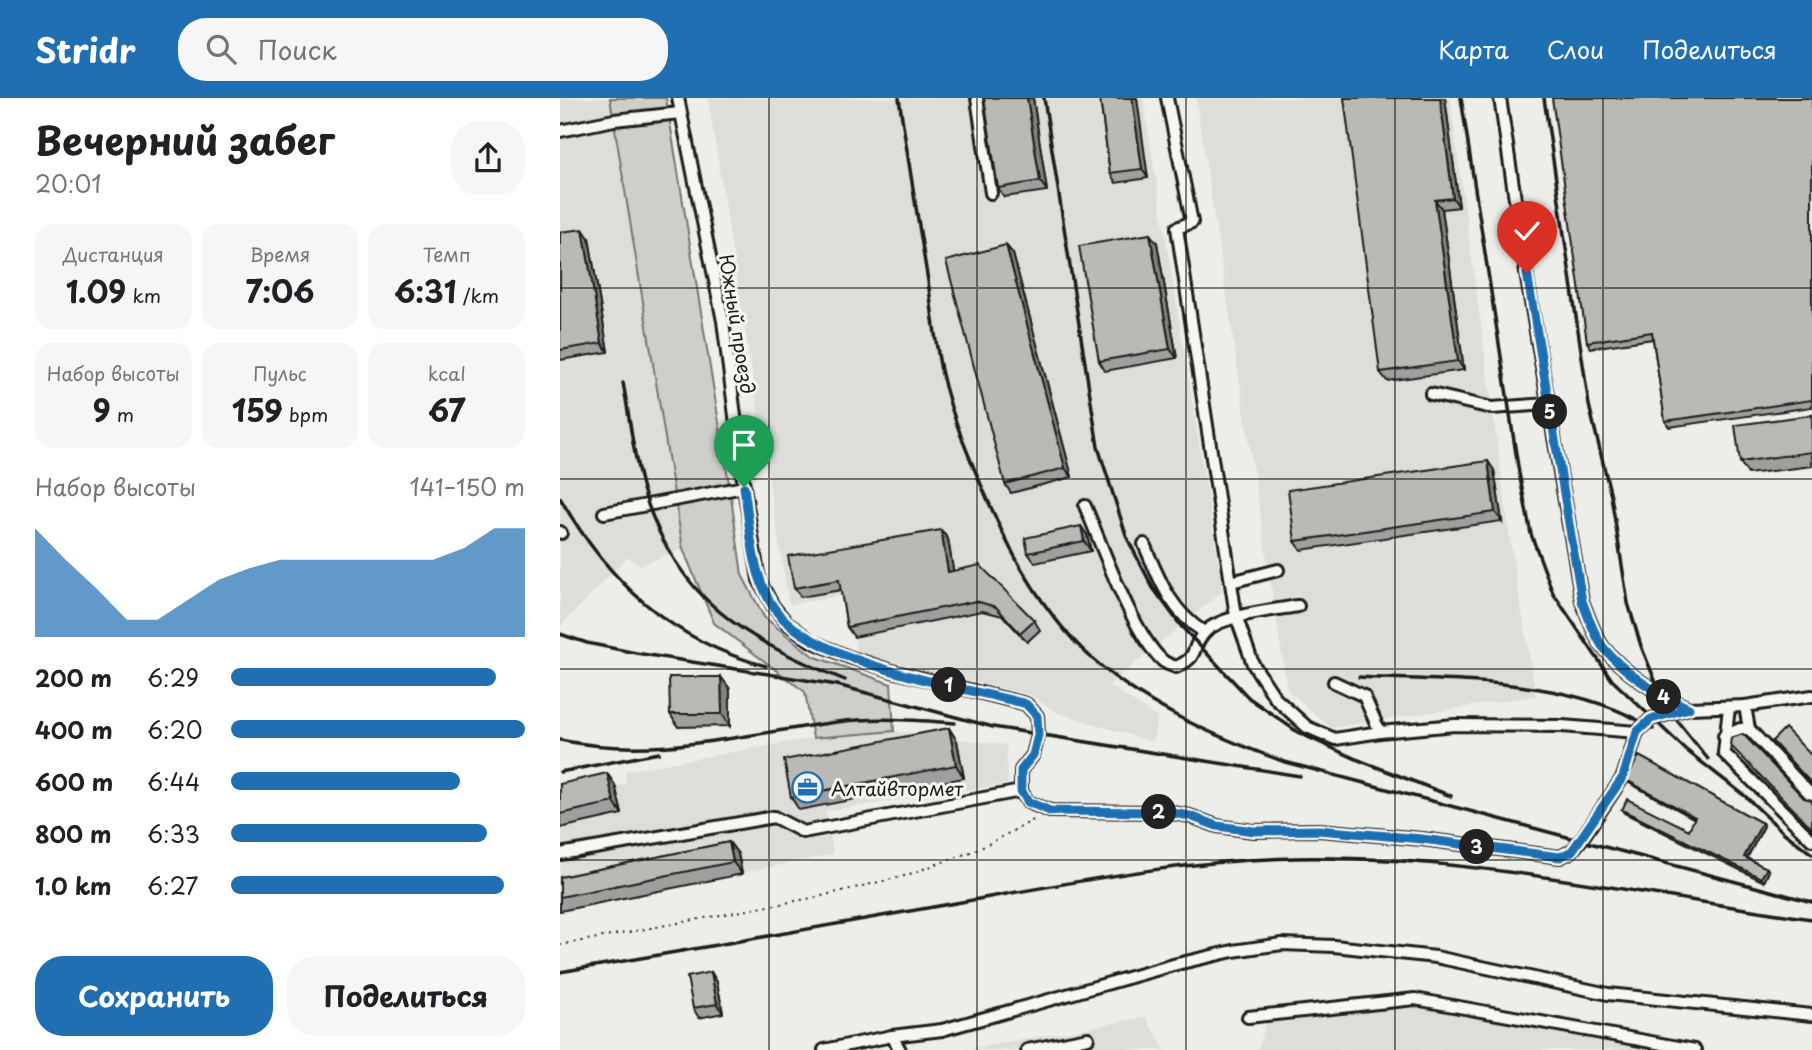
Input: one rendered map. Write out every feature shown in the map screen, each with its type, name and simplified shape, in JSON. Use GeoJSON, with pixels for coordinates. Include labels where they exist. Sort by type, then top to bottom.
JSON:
{"type":"FeatureCollection","features":[{"type":"Feature","properties":{"kind":"street","name":"Южный проезд"},"geometry":{"type":"LineString","coordinates":[[678,98],[723,321],[744,487],[760,580],[773,607],[811,641],[849,657],[892,671],[1026,704],[1037,716],[1038,735],[1033,755],[1021,770],[1021,791]]}},
{"type":"Feature","properties":{"kind":"street"},"geometry":{"type":"LineString","coordinates":[[977,98],[991,193]]}},
{"type":"Feature","properties":{"kind":"street"},"geometry":{"type":"LineString","coordinates":[[1167,98],[1192,222],[1177,228],[1236,616],[1253,664],[1276,699],[1307,727],[1335,739],[1455,725],[1562,726],[1637,732]]}},
{"type":"Feature","properties":{"kind":"street"},"geometry":{"type":"LineString","coordinates":[[1500,98],[1582,601],[1602,645],[1633,675],[1661,695],[1689,708]]}},
{"type":"Feature","properties":{"kind":"street"},"geometry":{"type":"LineString","coordinates":[[560,131],[614,120],[680,113]]}},
{"type":"Feature","properties":{"kind":"street"},"geometry":{"type":"LineString","coordinates":[[1431,394],[1492,408],[1548,404]]}},
{"type":"Feature","properties":{"kind":"street"},"geometry":{"type":"LineString","coordinates":[[604,513],[744,487]]}},
{"type":"Feature","properties":{"kind":"street"},"geometry":{"type":"LineString","coordinates":[[1085,506],[1132,615],[1164,663],[1176,667],[1191,660],[1204,632],[1236,616],[1298,606]]}},
{"type":"Feature","properties":{"kind":"street"},"geometry":{"type":"LineString","coordinates":[[1144,544],[1168,595],[1186,621],[1204,632]]}},
{"type":"Feature","properties":{"kind":"street"},"geometry":{"type":"LineString","coordinates":[[1231,582],[1278,570]]}},
{"type":"Feature","properties":{"kind":"street"},"geometry":{"type":"LineString","coordinates":[[1334,682],[1364,696],[1380,732]]}},
{"type":"Feature","properties":{"kind":"street"},"geometry":{"type":"LineString","coordinates":[[560,854],[774,817],[803,832],[1021,791],[1028,802],[1050,811],[1167,812],[1190,816],[1217,826],[1254,831],[1319,830],[1422,839],[1560,857],[1572,851],[1623,777],[1637,732],[1651,719],[1689,708],[1745,706],[1812,696]]}},
{"type":"Feature","properties":{"kind":"street"},"geometry":{"type":"LineString","coordinates":[[1745,706],[1749,729],[1812,796]]}},
{"type":"Feature","properties":{"kind":"street"},"geometry":{"type":"LineString","coordinates":[[1729,707],[1724,752],[1812,840]]}},
{"type":"Feature","properties":{"kind":"street"},"geometry":{"type":"LineString","coordinates":[[1724,736],[1740,729],[1749,729]]}},
{"type":"Feature","properties":{"kind":"street"},"geometry":{"type":"LineString","coordinates":[[824,1050],[892,1036],[942,1030],[1177,964],[1233,951],[1282,944],[1334,946],[1436,957],[1608,994],[1812,1015]]}},
{"type":"Feature","properties":{"kind":"street"},"geometry":{"type":"LineString","coordinates":[[1248,1017],[1415,999],[1695,1050]]}},
{"type":"Feature","properties":{"kind":"street"},"geometry":{"type":"LineString","coordinates":[[892,1036],[900,1050]]}},
{"type":"Feature","properties":{"kind":"street"},"geometry":{"type":"LineString","coordinates":[[1027,1050],[1088,1038]]}},
{"type":"Feature","properties":{"kind":"path"},"geometry":{"type":"LineString","coordinates":[[560,945],[817,897],[904,876],[979,849],[1050,811]]}},
{"type":"Feature","properties":{"kind":"shaded area"},"geometry":{"type":"Polygon","coordinates":[[[560,98],[610,98],[683,549],[641,565],[627,557],[560,627],[560,98]]]}},
{"type":"Feature","properties":{"kind":"shaded area"},"geometry":{"type":"Polygon","coordinates":[[[610,98],[666,98],[742,575],[764,617],[813,656],[891,684],[894,731],[813,738],[805,692],[714,623],[683,549],[610,98]]]}},
{"type":"Feature","properties":{"kind":"shaded area"},"geometry":{"type":"Polygon","coordinates":[[[708,98],[1143,98],[1223,591],[1109,685],[1157,718],[1153,742],[1058,713],[1032,696],[857,653],[846,595],[789,605],[708,98]]]}},
{"type":"Feature","properties":{"kind":"shaded area"},"geometry":{"type":"Polygon","coordinates":[[[1196,98],[1450,98],[1511,546],[1536,696],[1331,728],[1287,689],[1196,98]]]}},
{"type":"Feature","properties":{"kind":"shaded area"},"geometry":{"type":"Polygon","coordinates":[[[894,731],[1006,745],[1008,784],[825,811],[833,854],[560,911],[560,800],[626,784],[625,771],[813,738],[894,731]]]}},
{"type":"Feature","properties":{"kind":"shaded area"},"geometry":{"type":"Polygon","coordinates":[[[1354,1001],[1440,1004],[1654,1050],[1258,1050],[1269,1013],[1354,1001]]]}},
{"type":"Feature","properties":{"kind":"shaded area"},"geometry":{"type":"Polygon","coordinates":[[[1146,1017],[1165,1050],[966,1050],[993,1045],[1146,1017]]]}},
{"type":"Feature","properties":{"kind":"building"},"geometry":{"type":"Polygon","coordinates":[[[984,98],[1027,98],[1040,181],[998,188],[984,98]]]}},
{"type":"Feature","properties":{"kind":"building"},"geometry":{"type":"Polygon","coordinates":[[[1100,98],[1132,98],[1142,169],[1110,173],[1100,98]]]}},
{"type":"Feature","properties":{"kind":"building"},"geometry":{"type":"Polygon","coordinates":[[[1344,98],[1440,98],[1453,198],[1435,200],[1458,361],[1380,372],[1344,98]]]}},
{"type":"Feature","properties":{"kind":"building"},"geometry":{"type":"Polygon","coordinates":[[[1552,98],[1812,98],[1812,400],[1665,421],[1652,332],[1587,342],[1552,98]]]}},
{"type":"Feature","properties":{"kind":"building"},"geometry":{"type":"Polygon","coordinates":[[[583,229],[602,343],[560,350],[560,232],[583,229]]]}},
{"type":"Feature","properties":{"kind":"building"},"geometry":{"type":"Polygon","coordinates":[[[1150,234],[1170,349],[1099,361],[1079,246],[1150,234]]]}},
{"type":"Feature","properties":{"kind":"building"},"geometry":{"type":"Polygon","coordinates":[[[1006,245],[1065,468],[1005,484],[946,261],[1006,245]]]}},
{"type":"Feature","properties":{"kind":"building"},"geometry":{"type":"Polygon","coordinates":[[[1812,415],[1812,452],[1740,462],[1735,425],[1812,415]]]}},
{"type":"Feature","properties":{"kind":"building"},"geometry":{"type":"Polygon","coordinates":[[[1488,461],[1495,512],[1295,541],[1288,490],[1488,461]]]}},
{"type":"Feature","properties":{"kind":"building"},"geometry":{"type":"Polygon","coordinates":[[[1081,526],[1084,541],[1028,553],[1025,538],[1081,526]]]}},
{"type":"Feature","properties":{"kind":"building"},"geometry":{"type":"Polygon","coordinates":[[[941,530],[948,572],[980,565],[1034,620],[1020,633],[996,607],[976,601],[847,627],[839,580],[794,588],[788,556],[941,530]]]}},
{"type":"Feature","properties":{"kind":"building"},"geometry":{"type":"Polygon","coordinates":[[[669,677],[721,677],[722,714],[670,714],[669,677]]]}},
{"type":"Feature","properties":{"kind":"building"},"geometry":{"type":"Polygon","coordinates":[[[949,728],[956,765],[791,797],[784,760],[949,728]]]}},
{"type":"Feature","properties":{"kind":"building"},"geometry":{"type":"Polygon","coordinates":[[[1785,728],[1812,756],[1812,784],[1772,741],[1785,728]]]}},
{"type":"Feature","properties":{"kind":"building"},"geometry":{"type":"Polygon","coordinates":[[[1743,734],[1804,798],[1812,800],[1812,828],[1730,745],[1731,738],[1743,734]]]}},
{"type":"Feature","properties":{"kind":"building"},"geometry":{"type":"Polygon","coordinates":[[[1639,756],[1762,823],[1744,857],[1767,868],[1761,878],[1622,810],[1627,799],[1689,830],[1695,817],[1626,780],[1639,756]]]}},
{"type":"Feature","properties":{"kind":"building"},"geometry":{"type":"Polygon","coordinates":[[[607,773],[614,802],[560,814],[560,784],[607,773]]]}},
{"type":"Feature","properties":{"kind":"building"},"geometry":{"type":"Polygon","coordinates":[[[729,842],[733,862],[560,897],[560,877],[729,842]]]}},
{"type":"Feature","properties":{"kind":"building"},"geometry":{"type":"Polygon","coordinates":[[[711,972],[717,1004],[693,1008],[687,977],[711,972]]]}},
{"type":"Feature","properties":{"kind":"railway"},"geometry":{"type":"LineString","coordinates":[[899,98],[939,359],[957,425],[994,514],[1022,569],[1056,619],[1083,650],[1128,687],[1178,716],[1285,762],[1812,902]]}},
{"type":"Feature","properties":{"kind":"railway"},"geometry":{"type":"LineString","coordinates":[[1044,98],[1098,447],[1127,538],[1153,588],[1181,626],[1249,698],[1299,733],[1356,759],[1451,796]]}},
{"type":"Feature","properties":{"kind":"railway"},"geometry":{"type":"LineString","coordinates":[[1461,98],[1519,473],[1531,534],[1553,593],[1612,680],[1686,750],[1812,854]]}},
{"type":"Feature","properties":{"kind":"railway"},"geometry":{"type":"LineString","coordinates":[[1544,98],[1589,405],[1611,496],[1628,603],[1641,646],[1661,695],[1670,712],[1708,759]]}},
{"type":"Feature","properties":{"kind":"railway"},"geometry":{"type":"LineString","coordinates":[[623,383],[643,489],[657,527],[674,560],[695,587],[719,611],[745,631],[809,665],[845,680]]}},
{"type":"Feature","properties":{"kind":"railway"},"geometry":{"type":"LineString","coordinates":[[560,498],[599,556],[645,604],[700,641],[766,666]]}},
{"type":"Feature","properties":{"kind":"railway"},"geometry":{"type":"LineString","coordinates":[[560,634],[587,643],[636,653],[837,685],[993,727],[1300,776]]}},
{"type":"Feature","properties":{"kind":"railway"},"geometry":{"type":"LineString","coordinates":[[1359,677],[1472,682],[1549,691],[1585,699],[1620,712],[1653,729]]}},
{"type":"Feature","properties":{"kind":"railway"},"geometry":{"type":"LineString","coordinates":[[560,740],[596,745],[665,746],[851,720],[955,723]]}},
{"type":"Feature","properties":{"kind":"railway"},"geometry":{"type":"LineString","coordinates":[[560,772],[659,753]]}},
{"type":"Feature","properties":{"kind":"railway"},"geometry":{"type":"LineString","coordinates":[[560,972],[1171,867],[1295,858],[1360,859],[1490,870],[1812,919]]}},
{"type":"Feature","properties":{"kind":"place","name":"Алтайвтормет"},"geometry":{"type":"Point","coordinates":[808,788]}},
{"type":"Feature","properties":{"kind":"route"},"geometry":{"type":"LineString","coordinates":[[744,487],[760,580],[773,607],[811,641],[892,671],[1026,704],[1037,716],[1038,735],[1033,755],[1021,770],[1021,791],[1028,802],[1050,811],[1167,812],[1190,816],[1217,826],[1254,831],[1319,830],[1422,839],[1560,857],[1572,851],[1581,840],[1623,777],[1637,732],[1651,719],[1689,708],[1661,695],[1633,675],[1602,645],[1582,601],[1527,273]]}}]}
